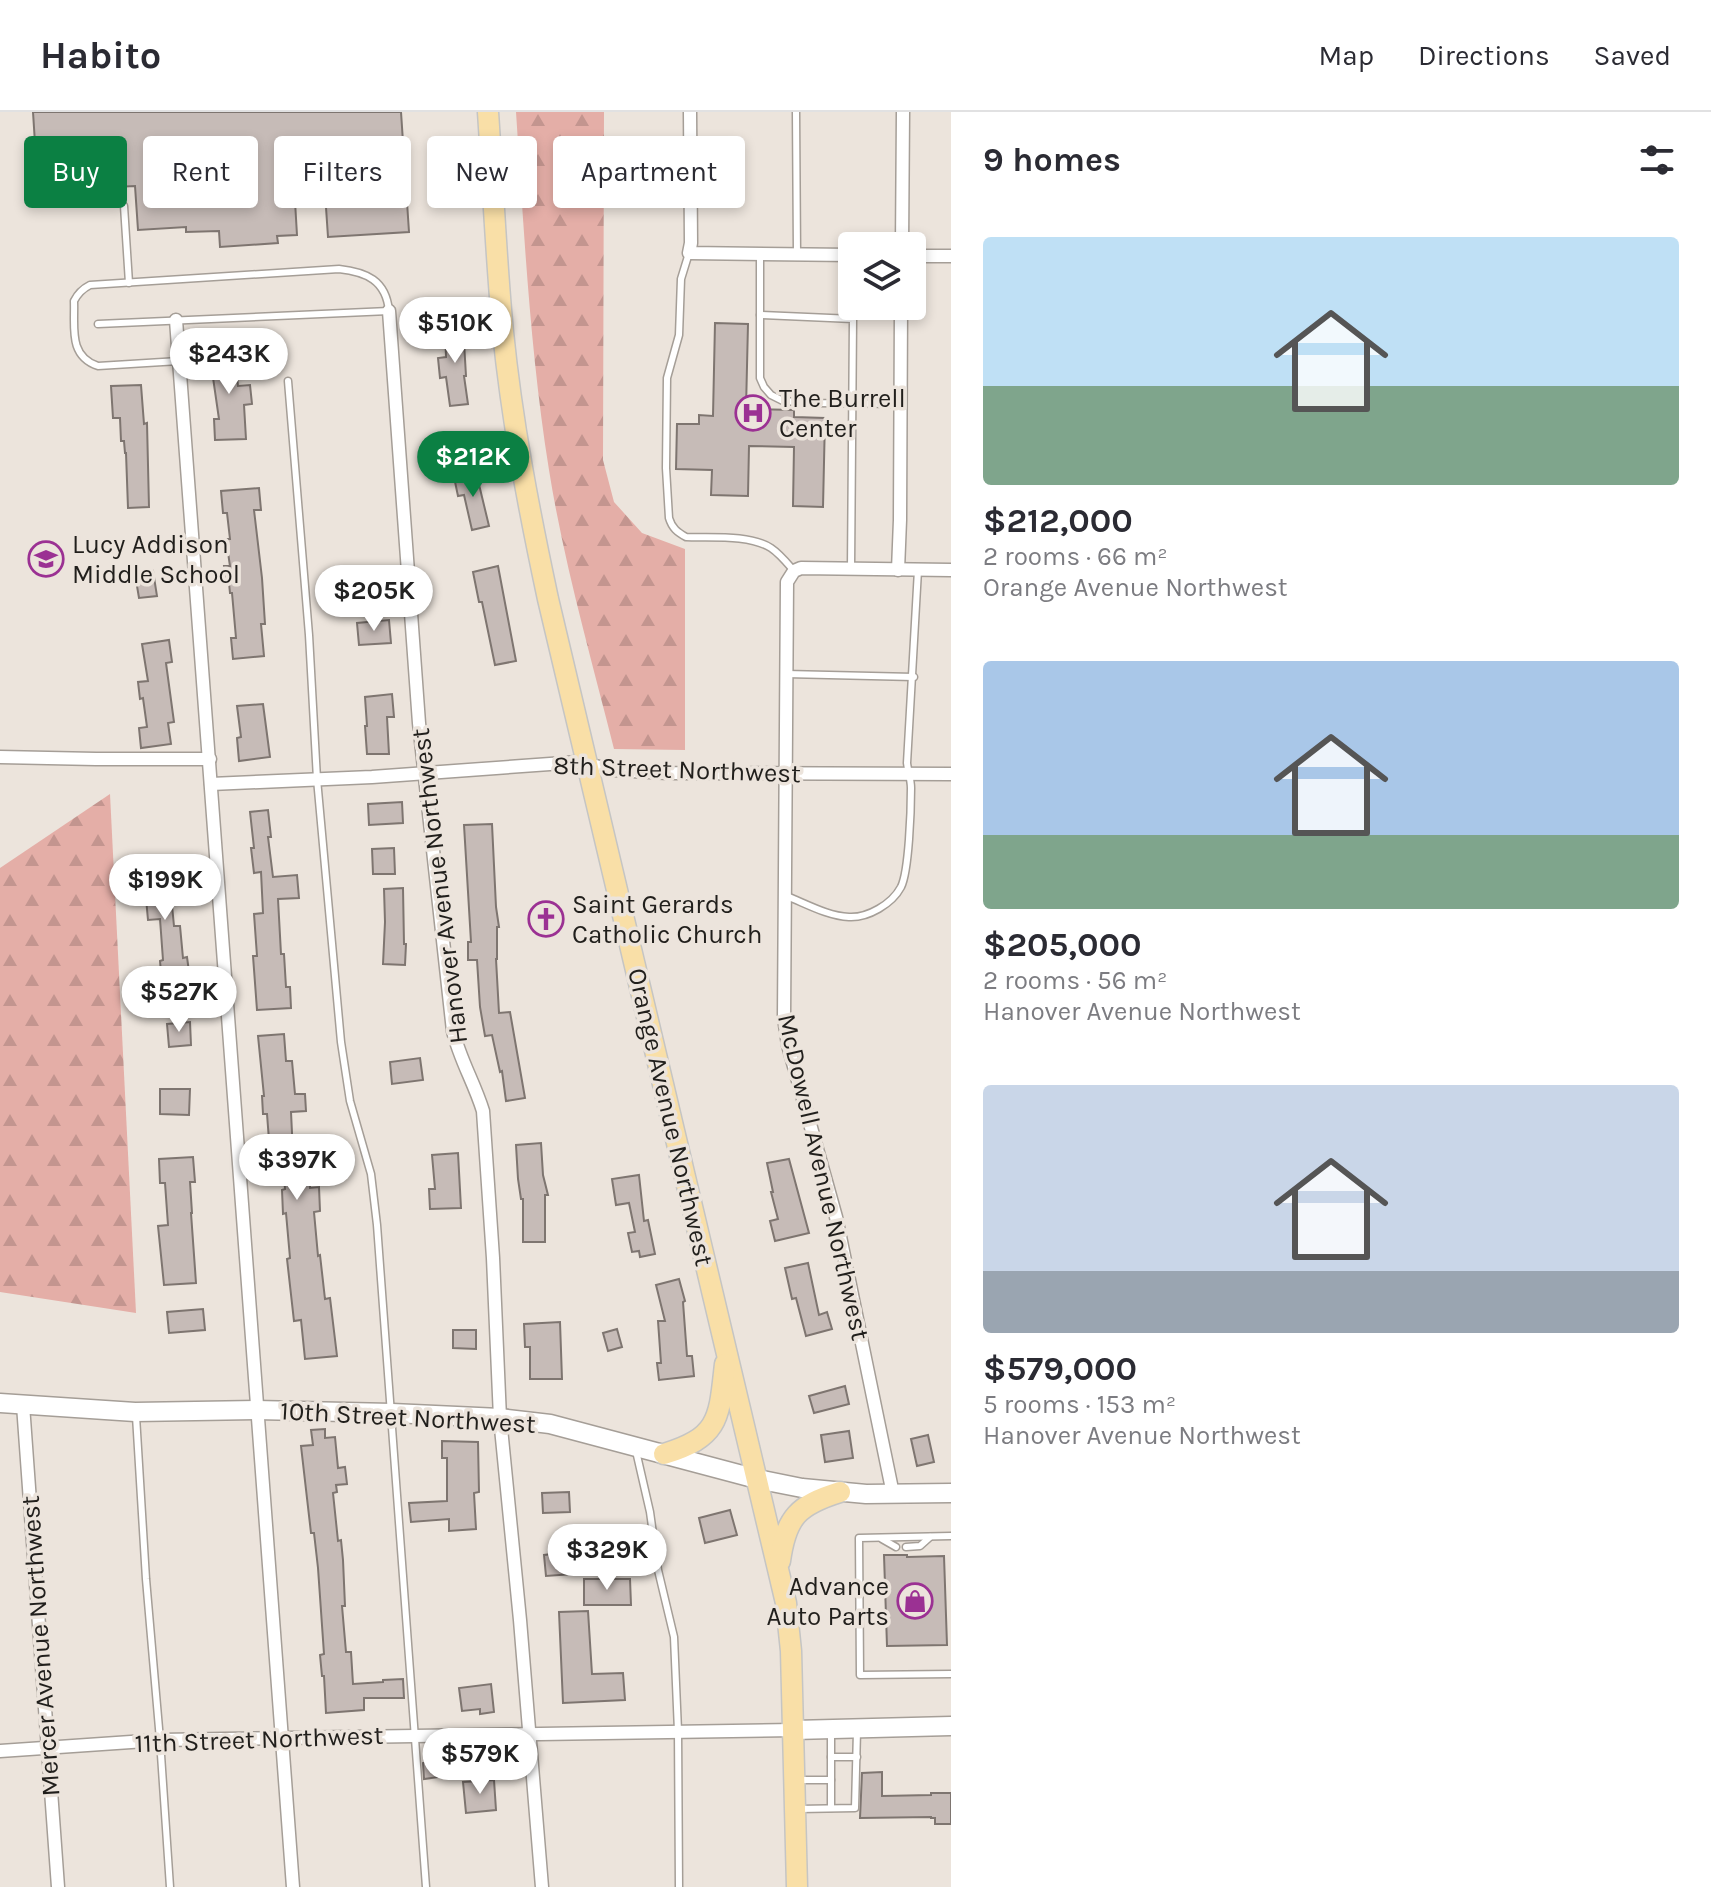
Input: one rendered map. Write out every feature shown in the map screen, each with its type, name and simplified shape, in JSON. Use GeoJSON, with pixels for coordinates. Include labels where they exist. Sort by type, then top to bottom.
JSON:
{"type":"FeatureCollection","features":[{"type":"Feature","properties":{"kind":"main road","name":"Orange Avenue Northwest"},"geometry":{"type":"LineString","coordinates":[[488,112],[503,333],[528,505],[783,1589],[791,1651],[797,1887]]}},
{"type":"Feature","properties":{"kind":"main road"},"geometry":{"type":"LineString","coordinates":[[664,1454],[703,1438],[715,1421],[726,1348]]}},
{"type":"Feature","properties":{"kind":"main road","name":"10th Street Northwest"},"geometry":{"type":"LineString","coordinates":[[0,1403],[135,1412],[256,1410],[500,1418],[550,1424],[757,1479],[840,1492],[951,1493]]}},
{"type":"Feature","properties":{"kind":"main road"},"geometry":{"type":"LineString","coordinates":[[779,1569],[783,1540],[791,1521],[802,1508],[817,1499],[840,1492]]}},
{"type":"Feature","properties":{"kind":"main road","name":"11th Street Northwest"},"geometry":{"type":"LineString","coordinates":[[794,1730],[951,1726]]}},
{"type":"Feature","properties":{"kind":"street"},"geometry":{"type":"LineString","coordinates":[[690,112],[689,253],[838,255]]}},
{"type":"Feature","properties":{"kind":"street"},"geometry":{"type":"LineString","coordinates":[[902,232],[903,112]]}},
{"type":"Feature","properties":{"kind":"street"},"geometry":{"type":"LineString","coordinates":[[926,256],[951,256]]}},
{"type":"Feature","properties":{"kind":"street","name":"Hanover Avenue Northwest"},"geometry":{"type":"LineString","coordinates":[[389,311],[424,773],[453,1031],[459,1054],[483,1111],[500,1418],[542,1887]]}},
{"type":"Feature","properties":{"kind":"street"},"geometry":{"type":"LineString","coordinates":[[176,320],[293,1887]]}},
{"type":"Feature","properties":{"kind":"street"},"geometry":{"type":"LineString","coordinates":[[898,570],[901,320]]}},
{"type":"Feature","properties":{"kind":"street"},"geometry":{"type":"LineString","coordinates":[[794,571],[801,568],[951,570]]}},
{"type":"Feature","properties":{"kind":"street","name":"McDowell Avenue Northwest"},"geometry":{"type":"LineString","coordinates":[[794,571],[787,582],[784,1018],[788,1045],[836,1217],[893,1494]]}},
{"type":"Feature","properties":{"kind":"street"},"geometry":{"type":"LineString","coordinates":[[0,757],[210,759]]}},
{"type":"Feature","properties":{"kind":"street","name":"8th Street Northwest"},"geometry":{"type":"LineString","coordinates":[[211,784],[578,762],[613,770],[668,773],[951,774]]}},
{"type":"Feature","properties":{"kind":"street","name":"Mercer Avenue Northwest"},"geometry":{"type":"LineString","coordinates":[[23,1405],[58,1887]]}},
{"type":"Feature","properties":{"kind":"street","name":"11th Street Northwest"},"geometry":{"type":"LineString","coordinates":[[0,1751],[160,1740],[794,1730]]}},
{"type":"Feature","properties":{"kind":"lane"},"geometry":{"type":"LineString","coordinates":[[796,112],[797,254]]}},
{"type":"Feature","properties":{"kind":"lane"},"geometry":{"type":"LineString","coordinates":[[124,208],[129,283]]}},
{"type":"Feature","properties":{"kind":"lane"},"geometry":{"type":"LineString","coordinates":[[689,253],[681,279],[679,335],[667,378],[666,468],[671,525],[677,533],[686,537],[757,541],[783,557],[794,571]]}},
{"type":"Feature","properties":{"kind":"lane"},"geometry":{"type":"LineString","coordinates":[[760,254],[760,378],[771,395],[783,401],[901,404]]}},
{"type":"Feature","properties":{"kind":"lane"},"geometry":{"type":"LineString","coordinates":[[98,324],[389,311],[384,293],[360,271],[339,269],[90,285],[77,295],[74,301],[76,347],[88,363],[98,366],[179,361]]}},
{"type":"Feature","properties":{"kind":"lane"},"geometry":{"type":"LineString","coordinates":[[760,315],[853,319],[851,569]]}},
{"type":"Feature","properties":{"kind":"lane"},"geometry":{"type":"LineString","coordinates":[[288,381],[309,635],[317,779],[341,1042],[350,1101],[371,1174],[392,1413],[426,1887]]}},
{"type":"Feature","properties":{"kind":"lane"},"geometry":{"type":"LineString","coordinates":[[784,895],[830,914],[851,917],[877,909],[900,889],[906,868],[911,784],[907,763],[918,570]]}},
{"type":"Feature","properties":{"kind":"lane"},"geometry":{"type":"LineString","coordinates":[[786,674],[914,677]]}},
{"type":"Feature","properties":{"kind":"lane"},"geometry":{"type":"LineString","coordinates":[[135,1412],[170,1887]]}},
{"type":"Feature","properties":{"kind":"lane"},"geometry":{"type":"LineString","coordinates":[[635,1446],[674,1637],[679,1887]]}},
{"type":"Feature","properties":{"kind":"lane"},"geometry":{"type":"LineString","coordinates":[[951,1536],[859,1538],[860,1675],[951,1674]]}},
{"type":"Feature","properties":{"kind":"lane"},"geometry":{"type":"LineString","coordinates":[[906,1547],[920,1546],[930,1537]]}},
{"type":"Feature","properties":{"kind":"lane"},"geometry":{"type":"LineString","coordinates":[[879,1538],[896,1547]]}},
{"type":"Feature","properties":{"kind":"lane"},"geometry":{"type":"LineString","coordinates":[[783,1589],[859,1587]]}},
{"type":"Feature","properties":{"kind":"lane"},"geometry":{"type":"LineString","coordinates":[[831,1729],[831,1808]]}},
{"type":"Feature","properties":{"kind":"lane"},"geometry":{"type":"LineString","coordinates":[[796,1809],[855,1808],[857,1729]]}},
{"type":"Feature","properties":{"kind":"lane"},"geometry":{"type":"LineString","coordinates":[[831,1757],[857,1757]]}},
{"type":"Feature","properties":{"kind":"lane"},"geometry":{"type":"LineString","coordinates":[[795,1780],[831,1780]]}},
{"type":"Feature","properties":{"kind":"green space"},"geometry":{"type":"Polygon","coordinates":[[[516,112],[604,112],[604,136],[553,136],[553,208],[604,208],[603,460],[614,502],[642,533],[685,549],[685,750],[614,749],[570,575],[549,470],[532,336],[522,208],[537,208],[537,136],[518,136],[516,112]]]}},
{"type":"Feature","properties":{"kind":"green space"},"geometry":{"type":"Polygon","coordinates":[[[110,794],[136,1313],[0,1292],[0,868],[110,794]]]}},
{"type":"Feature","properties":{"kind":"building"},"geometry":{"type":"Polygon","coordinates":[[[33,112],[401,112],[403,136],[274,136],[274,208],[295,208],[297,235],[277,236],[278,243],[220,247],[219,231],[186,232],[186,227],[138,230],[135,186],[127,186],[127,136],[35,136],[33,112]]]}},
{"type":"Feature","properties":{"kind":"building"},"geometry":{"type":"Polygon","coordinates":[[[326,208],[407,208],[409,232],[328,237],[326,208]]]}},
{"type":"Feature","properties":{"kind":"building","name":"The Burrell Center"},"geometry":{"type":"Polygon","coordinates":[[[715,323],[748,324],[746,409],[794,410],[794,417],[825,418],[823,507],[793,506],[794,447],[749,446],[748,496],[711,495],[712,470],[676,469],[677,424],[699,424],[699,415],[713,416],[715,323]]]}},
{"type":"Feature","properties":{"kind":"building"},"geometry":{"type":"Polygon","coordinates":[[[463,325],[468,404],[450,406],[446,377],[440,378],[438,358],[446,357],[445,326],[463,325]]]}},
{"type":"Feature","properties":{"kind":"building"},"geometry":{"type":"Polygon","coordinates":[[[234,348],[238,386],[250,385],[252,404],[244,405],[246,439],[215,440],[214,419],[219,419],[209,350],[234,348]]]}},
{"type":"Feature","properties":{"kind":"building"},"geometry":{"type":"Polygon","coordinates":[[[141,385],[144,424],[147,423],[149,507],[128,508],[126,453],[124,441],[121,441],[120,418],[113,418],[111,386],[141,385]]]}},
{"type":"Feature","properties":{"kind":"building"},"geometry":{"type":"Polygon","coordinates":[[[476,472],[489,526],[472,530],[464,495],[458,496],[454,477],[476,472]]]}},
{"type":"Feature","properties":{"kind":"building"},"geometry":{"type":"Polygon","coordinates":[[[259,488],[261,510],[254,510],[262,578],[264,656],[233,659],[231,638],[236,638],[232,593],[229,583],[225,583],[224,566],[230,566],[226,539],[230,539],[221,491],[259,488]]]}},
{"type":"Feature","properties":{"kind":"building"},"geometry":{"type":"Polygon","coordinates":[[[498,566],[516,661],[495,665],[473,572],[498,566]]]}},
{"type":"Feature","properties":{"kind":"building"},"geometry":{"type":"Polygon","coordinates":[[[153,571],[157,596],[139,598],[135,574],[153,571]]]}},
{"type":"Feature","properties":{"kind":"building"},"geometry":{"type":"Polygon","coordinates":[[[389,620],[391,643],[359,645],[357,623],[389,620]]]}},
{"type":"Feature","properties":{"kind":"building"},"geometry":{"type":"Polygon","coordinates":[[[169,640],[172,662],[166,663],[174,722],[168,723],[171,744],[141,748],[139,728],[147,727],[138,682],[148,681],[142,644],[169,640]]]}},
{"type":"Feature","properties":{"kind":"building"},"geometry":{"type":"Polygon","coordinates":[[[392,694],[394,717],[387,717],[389,754],[367,754],[365,697],[392,694]]]}},
{"type":"Feature","properties":{"kind":"building"},"geometry":{"type":"Polygon","coordinates":[[[263,704],[270,757],[239,761],[237,738],[241,737],[237,706],[263,704]]]}},
{"type":"Feature","properties":{"kind":"building"},"geometry":{"type":"Polygon","coordinates":[[[402,802],[403,823],[369,825],[368,804],[402,802]]]}},
{"type":"Feature","properties":{"kind":"building"},"geometry":{"type":"Polygon","coordinates":[[[268,810],[273,877],[297,875],[299,898],[278,899],[281,954],[284,954],[291,1008],[257,1010],[254,914],[263,913],[261,872],[254,873],[250,812],[268,810]]]}},
{"type":"Feature","properties":{"kind":"building"},"geometry":{"type":"Polygon","coordinates":[[[492,824],[499,927],[496,959],[499,1013],[510,1012],[525,1098],[506,1101],[492,1035],[485,1036],[477,960],[468,960],[468,942],[471,942],[464,825],[492,824]]]}},
{"type":"Feature","properties":{"kind":"building"},"geometry":{"type":"Polygon","coordinates":[[[394,848],[395,874],[373,874],[372,849],[394,848]]]}},
{"type":"Feature","properties":{"kind":"building"},"geometry":{"type":"Polygon","coordinates":[[[168,864],[174,926],[180,926],[183,958],[187,957],[190,979],[162,983],[160,919],[148,920],[146,898],[139,898],[138,886],[145,885],[144,867],[168,864]]]}},
{"type":"Feature","properties":{"kind":"building"},"geometry":{"type":"Polygon","coordinates":[[[403,888],[405,965],[383,964],[384,889],[403,888]]]}},
{"type":"Feature","properties":{"kind":"building"},"geometry":{"type":"Polygon","coordinates":[[[190,1022],[191,1045],[169,1047],[167,1024],[190,1022]]]}},
{"type":"Feature","properties":{"kind":"building"},"geometry":{"type":"Polygon","coordinates":[[[284,1034],[286,1061],[292,1061],[295,1094],[305,1094],[306,1111],[291,1112],[293,1154],[308,1152],[310,1188],[319,1187],[320,1211],[314,1212],[318,1256],[325,1299],[330,1298],[337,1356],[305,1359],[301,1320],[294,1321],[287,1259],[290,1258],[286,1213],[283,1214],[282,1190],[285,1189],[281,1140],[269,1140],[267,1114],[263,1114],[258,1036],[284,1034]]]}},
{"type":"Feature","properties":{"kind":"building"},"geometry":{"type":"Polygon","coordinates":[[[420,1058],[423,1080],[392,1084],[390,1062],[420,1058]]]}},
{"type":"Feature","properties":{"kind":"building"},"geometry":{"type":"Polygon","coordinates":[[[160,1089],[190,1089],[189,1115],[160,1114],[160,1089]]]}},
{"type":"Feature","properties":{"kind":"building"},"geometry":{"type":"Polygon","coordinates":[[[541,1143],[548,1195],[545,1195],[545,1242],[523,1242],[523,1199],[516,1145],[541,1143]]]}},
{"type":"Feature","properties":{"kind":"building"},"geometry":{"type":"Polygon","coordinates":[[[458,1153],[461,1208],[430,1209],[429,1189],[435,1189],[432,1155],[458,1153]]]}},
{"type":"Feature","properties":{"kind":"building"},"geometry":{"type":"Polygon","coordinates":[[[193,1157],[195,1182],[190,1182],[196,1283],[164,1285],[158,1226],[168,1225],[165,1183],[160,1183],[159,1159],[193,1157]]]}},
{"type":"Feature","properties":{"kind":"building"},"geometry":{"type":"Polygon","coordinates":[[[789,1159],[809,1233],[775,1241],[770,1221],[778,1219],[767,1163],[789,1159]]]}},
{"type":"Feature","properties":{"kind":"building"},"geometry":{"type":"Polygon","coordinates":[[[639,1175],[644,1221],[648,1220],[655,1254],[640,1257],[639,1251],[632,1252],[628,1233],[635,1232],[629,1203],[616,1205],[612,1179],[639,1175]]]}},
{"type":"Feature","properties":{"kind":"building"},"geometry":{"type":"Polygon","coordinates":[[[808,1263],[819,1315],[827,1312],[832,1329],[806,1336],[796,1298],[792,1299],[785,1268],[808,1263]]]}},
{"type":"Feature","properties":{"kind":"building"},"geometry":{"type":"Polygon","coordinates":[[[679,1279],[685,1301],[687,1356],[692,1356],[694,1376],[659,1380],[658,1321],[665,1321],[656,1285],[679,1279]]]}},
{"type":"Feature","properties":{"kind":"building"},"geometry":{"type":"Polygon","coordinates":[[[203,1309],[205,1330],[169,1333],[167,1312],[203,1309]]]}},
{"type":"Feature","properties":{"kind":"building"},"geometry":{"type":"Polygon","coordinates":[[[560,1322],[562,1379],[530,1379],[530,1347],[525,1347],[524,1324],[560,1322]]]}},
{"type":"Feature","properties":{"kind":"building"},"geometry":{"type":"Polygon","coordinates":[[[617,1329],[622,1347],[608,1351],[603,1333],[617,1329]]]}},
{"type":"Feature","properties":{"kind":"building"},"geometry":{"type":"Polygon","coordinates":[[[453,1330],[476,1330],[476,1349],[453,1348],[453,1330]]]}},
{"type":"Feature","properties":{"kind":"building"},"geometry":{"type":"Polygon","coordinates":[[[845,1386],[849,1404],[814,1413],[809,1396],[845,1386]]]}},
{"type":"Feature","properties":{"kind":"building"},"geometry":{"type":"Polygon","coordinates":[[[325,1429],[325,1438],[335,1437],[338,1468],[345,1467],[347,1484],[336,1485],[337,1492],[333,1493],[343,1560],[345,1606],[342,1606],[346,1652],[351,1652],[353,1684],[403,1679],[404,1698],[364,1698],[364,1710],[326,1713],[320,1655],[324,1654],[318,1568],[301,1446],[313,1445],[311,1430],[325,1429]]]}},
{"type":"Feature","properties":{"kind":"building"},"geometry":{"type":"Polygon","coordinates":[[[849,1431],[853,1458],[825,1462],[821,1435],[849,1431]]]}},
{"type":"Feature","properties":{"kind":"building"},"geometry":{"type":"Polygon","coordinates":[[[928,1435],[934,1462],[917,1466],[911,1439],[928,1435]]]}},
{"type":"Feature","properties":{"kind":"building"},"geometry":{"type":"Polygon","coordinates":[[[442,1441],[478,1442],[479,1492],[474,1493],[476,1529],[449,1531],[449,1519],[411,1522],[409,1503],[447,1501],[447,1458],[442,1458],[442,1441]]]}},
{"type":"Feature","properties":{"kind":"building"},"geometry":{"type":"Polygon","coordinates":[[[569,1492],[570,1512],[543,1513],[542,1493],[569,1492]]]}},
{"type":"Feature","properties":{"kind":"building"},"geometry":{"type":"Polygon","coordinates":[[[730,1510],[737,1535],[705,1543],[699,1518],[730,1510]]]}},
{"type":"Feature","properties":{"kind":"building"},"geometry":{"type":"Polygon","coordinates":[[[571,1552],[573,1574],[546,1576],[544,1555],[571,1552]]]}},
{"type":"Feature","properties":{"kind":"building","name":"Advance Auto Parts"},"geometry":{"type":"Polygon","coordinates":[[[884,1555],[944,1556],[947,1645],[887,1646],[884,1555]]]}},
{"type":"Feature","properties":{"kind":"building"},"geometry":{"type":"Polygon","coordinates":[[[584,1579],[630,1579],[631,1605],[584,1605],[584,1579]]]}},
{"type":"Feature","properties":{"kind":"building"},"geometry":{"type":"Polygon","coordinates":[[[588,1611],[592,1674],[623,1673],[625,1700],[563,1703],[559,1612],[588,1611]]]}},
{"type":"Feature","properties":{"kind":"building"},"geometry":{"type":"Polygon","coordinates":[[[491,1684],[494,1712],[480,1714],[480,1709],[462,1711],[459,1688],[491,1684]]]}},
{"type":"Feature","properties":{"kind":"building"},"geometry":{"type":"Polygon","coordinates":[[[437,1761],[439,1777],[424,1779],[423,1763],[437,1761]]]}},
{"type":"Feature","properties":{"kind":"building"},"geometry":{"type":"Polygon","coordinates":[[[882,1772],[882,1796],[951,1793],[951,1824],[935,1824],[935,1818],[931,1817],[860,1818],[862,1773],[882,1772]]]}},
{"type":"Feature","properties":{"kind":"building"},"geometry":{"type":"Polygon","coordinates":[[[494,1780],[496,1810],[466,1813],[463,1782],[494,1780]]]}},
{"type":"Feature","properties":{"kind":"place","name":"The Burrell Center"},"geometry":{"type":"Point","coordinates":[753,413]}},
{"type":"Feature","properties":{"kind":"place","name":"Lucy Addison Middle School"},"geometry":{"type":"Point","coordinates":[46,559]}},
{"type":"Feature","properties":{"kind":"place","name":"Saint Gerards Catholic Church"},"geometry":{"type":"Point","coordinates":[546,919]}},
{"type":"Feature","properties":{"kind":"place","name":"Advance Auto Parts"},"geometry":{"type":"Point","coordinates":[915,1601]}}]}
